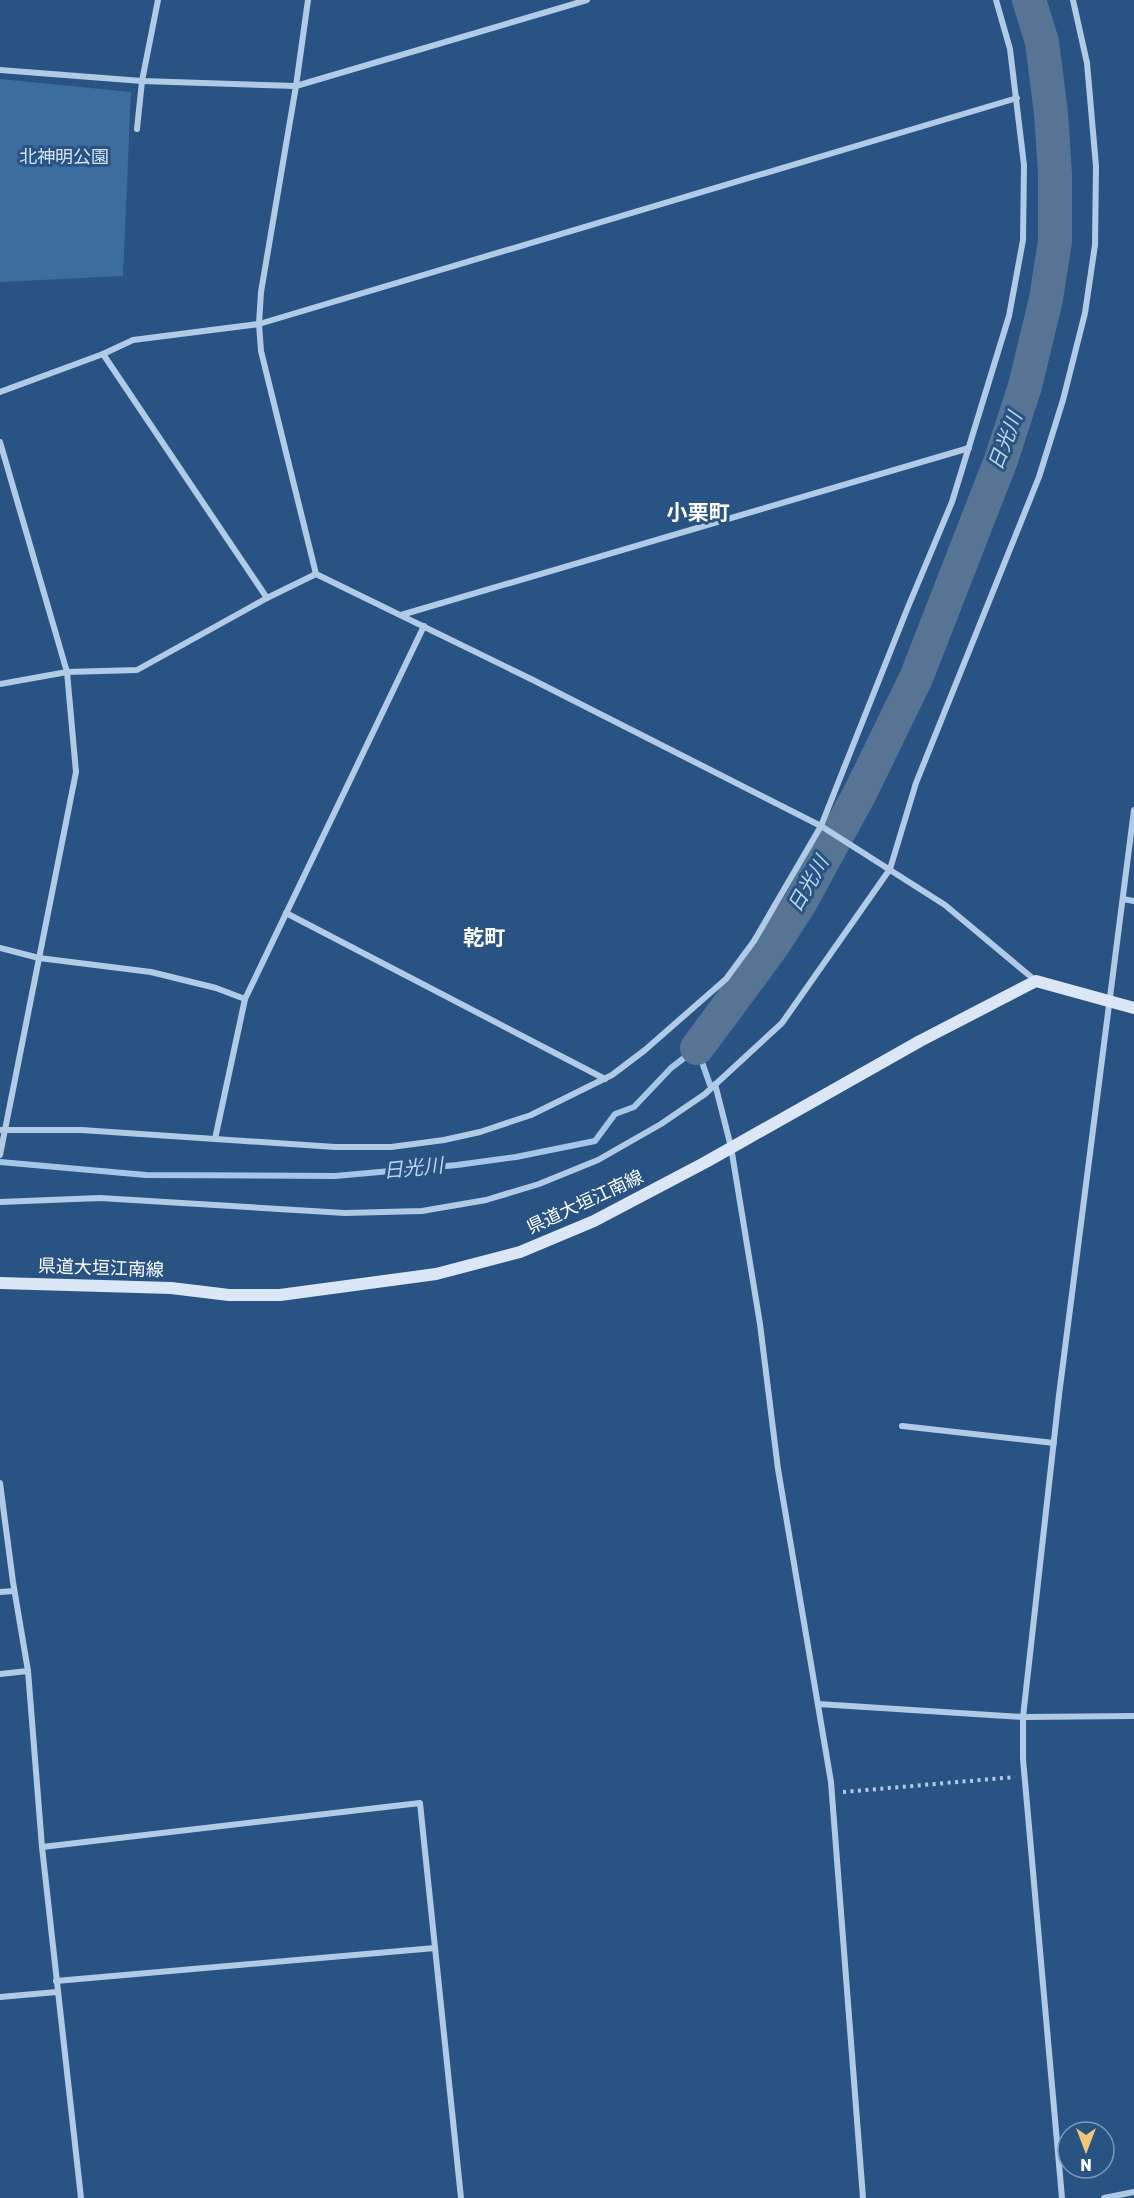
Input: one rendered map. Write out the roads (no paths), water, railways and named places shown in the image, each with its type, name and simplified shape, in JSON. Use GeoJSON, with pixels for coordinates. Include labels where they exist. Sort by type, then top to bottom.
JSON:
{"type":"FeatureCollection","features":[{"type":"Feature","properties":{"kind":"main road"},"geometry":{"type":"LineString","coordinates":[[1036,981],[1134,1008]]}},
{"type":"Feature","properties":{"kind":"main road","name":"県道大垣江南線"},"geometry":{"type":"LineString","coordinates":[[0,1283],[171,1288],[229,1295],[280,1295],[436,1274],[520,1252],[594,1221],[920,1041],[1036,981]]}},
{"type":"Feature","properties":{"kind":"street"},"geometry":{"type":"LineString","coordinates":[[137,129],[141,81],[158,0]]}},
{"type":"Feature","properties":{"kind":"street"},"geometry":{"type":"LineString","coordinates":[[308,0],[296,86],[261,292],[259,324],[261,351],[316,574]]}},
{"type":"Feature","properties":{"kind":"street"},"geometry":{"type":"LineString","coordinates":[[0,70],[141,81],[296,86],[587,0]]}},
{"type":"Feature","properties":{"kind":"street"},"geometry":{"type":"LineString","coordinates":[[3,1132],[81,1130],[335,1147],[391,1147],[444,1140],[480,1132],[531,1115],[604,1079],[645,1050],[726,979],[754,941],[824,827],[908,607],[952,502],[1009,316],[1023,240],[1024,165],[1010,49],[996,0]]}},
{"type":"Feature","properties":{"kind":"street"},"geometry":{"type":"LineString","coordinates":[[0,1202],[100,1198],[345,1213],[422,1210],[486,1200],[539,1184],[598,1160],[662,1124],[715,1084],[782,1023],[890,869],[916,783],[1039,477],[1063,400],[1085,314],[1095,244],[1095,166],[1087,63],[1073,0]]}},
{"type":"Feature","properties":{"kind":"street"},"geometry":{"type":"LineString","coordinates":[[0,392],[103,354],[132,340],[259,324],[1017,98]]}},
{"type":"Feature","properties":{"kind":"street"},"geometry":{"type":"LineString","coordinates":[[103,354],[267,598]]}},
{"type":"Feature","properties":{"kind":"street"},"geometry":{"type":"LineString","coordinates":[[0,442],[67,672],[76,772],[0,1155]]}},
{"type":"Feature","properties":{"kind":"street"},"geometry":{"type":"LineString","coordinates":[[401,615],[969,448]]}},
{"type":"Feature","properties":{"kind":"street"},"geometry":{"type":"LineString","coordinates":[[316,574],[824,827],[945,905],[1036,981]]}},
{"type":"Feature","properties":{"kind":"street"},"geometry":{"type":"LineString","coordinates":[[0,684],[67,672],[137,670],[267,598],[316,574]]}},
{"type":"Feature","properties":{"kind":"street"},"geometry":{"type":"LineString","coordinates":[[215,1139],[245,999],[424,626]]}},
{"type":"Feature","properties":{"kind":"street"},"geometry":{"type":"LineString","coordinates":[[1062,2198],[1025,1776],[1023,1717],[1054,1443],[1110,1001],[1132,851],[1134,810]]}},
{"type":"Feature","properties":{"kind":"street"},"geometry":{"type":"LineString","coordinates":[[1124,899],[1134,901]]}},
{"type":"Feature","properties":{"kind":"street"},"geometry":{"type":"LineString","coordinates":[[286,914],[604,1079]]}},
{"type":"Feature","properties":{"kind":"street"},"geometry":{"type":"LineString","coordinates":[[0,948],[39,958],[151,972],[216,988],[245,999]]}},
{"type":"Feature","properties":{"kind":"street"},"geometry":{"type":"LineString","coordinates":[[715,1084],[731,1147],[760,1324],[778,1469],[832,1793],[863,2198]]}},
{"type":"Feature","properties":{"kind":"street"},"geometry":{"type":"LineString","coordinates":[[902,1426],[1054,1443]]}},
{"type":"Feature","properties":{"kind":"street"},"geometry":{"type":"LineString","coordinates":[[0,1483],[14,1590],[28,1671],[42,1847],[81,2198]]}},
{"type":"Feature","properties":{"kind":"street"},"geometry":{"type":"LineString","coordinates":[[0,1592],[14,1590]]}},
{"type":"Feature","properties":{"kind":"street"},"geometry":{"type":"LineString","coordinates":[[0,1674],[28,1671]]}},
{"type":"Feature","properties":{"kind":"street"},"geometry":{"type":"LineString","coordinates":[[818,1704],[1023,1717],[1134,1716]]}},
{"type":"Feature","properties":{"kind":"street"},"geometry":{"type":"LineString","coordinates":[[42,1847],[420,1803],[461,2198]]}},
{"type":"Feature","properties":{"kind":"street"},"geometry":{"type":"LineString","coordinates":[[56,1981],[435,1948]]}},
{"type":"Feature","properties":{"kind":"street"},"geometry":{"type":"LineString","coordinates":[[0,1997],[57,1992]]}},
{"type":"Feature","properties":{"kind":"street"},"geometry":{"type":"LineString","coordinates":[[1104,2198],[1134,2192]]}},
{"type":"Feature","properties":{"kind":"waterway","name":"日光川"},"geometry":{"type":"LineString","coordinates":[[697,1048],[771,948],[800,903],[860,793],[916,678],[1001,460],[1025,386],[1046,299],[1055,241],[1055,174],[1051,113],[1042,42],[1029,0]]}},
{"type":"Feature","properties":{"kind":"waterway","name":"日光川"},"geometry":{"type":"LineString","coordinates":[[0,1162],[146,1175],[335,1176],[457,1165],[516,1157],[595,1141],[615,1114],[634,1107],[671,1068],[697,1048],[710,1085]]}},
{"type":"Feature","properties":{"kind":"district","name":"小栗町"},"geometry":{"type":"Point","coordinates":[698,512]}},
{"type":"Feature","properties":{"kind":"district","name":"乾町"},"geometry":{"type":"Point","coordinates":[484,937]}},
{"type":"Feature","properties":{"kind":"park label","name":"北神明公園"},"geometry":{"type":"Point","coordinates":[64,157]}}]}
